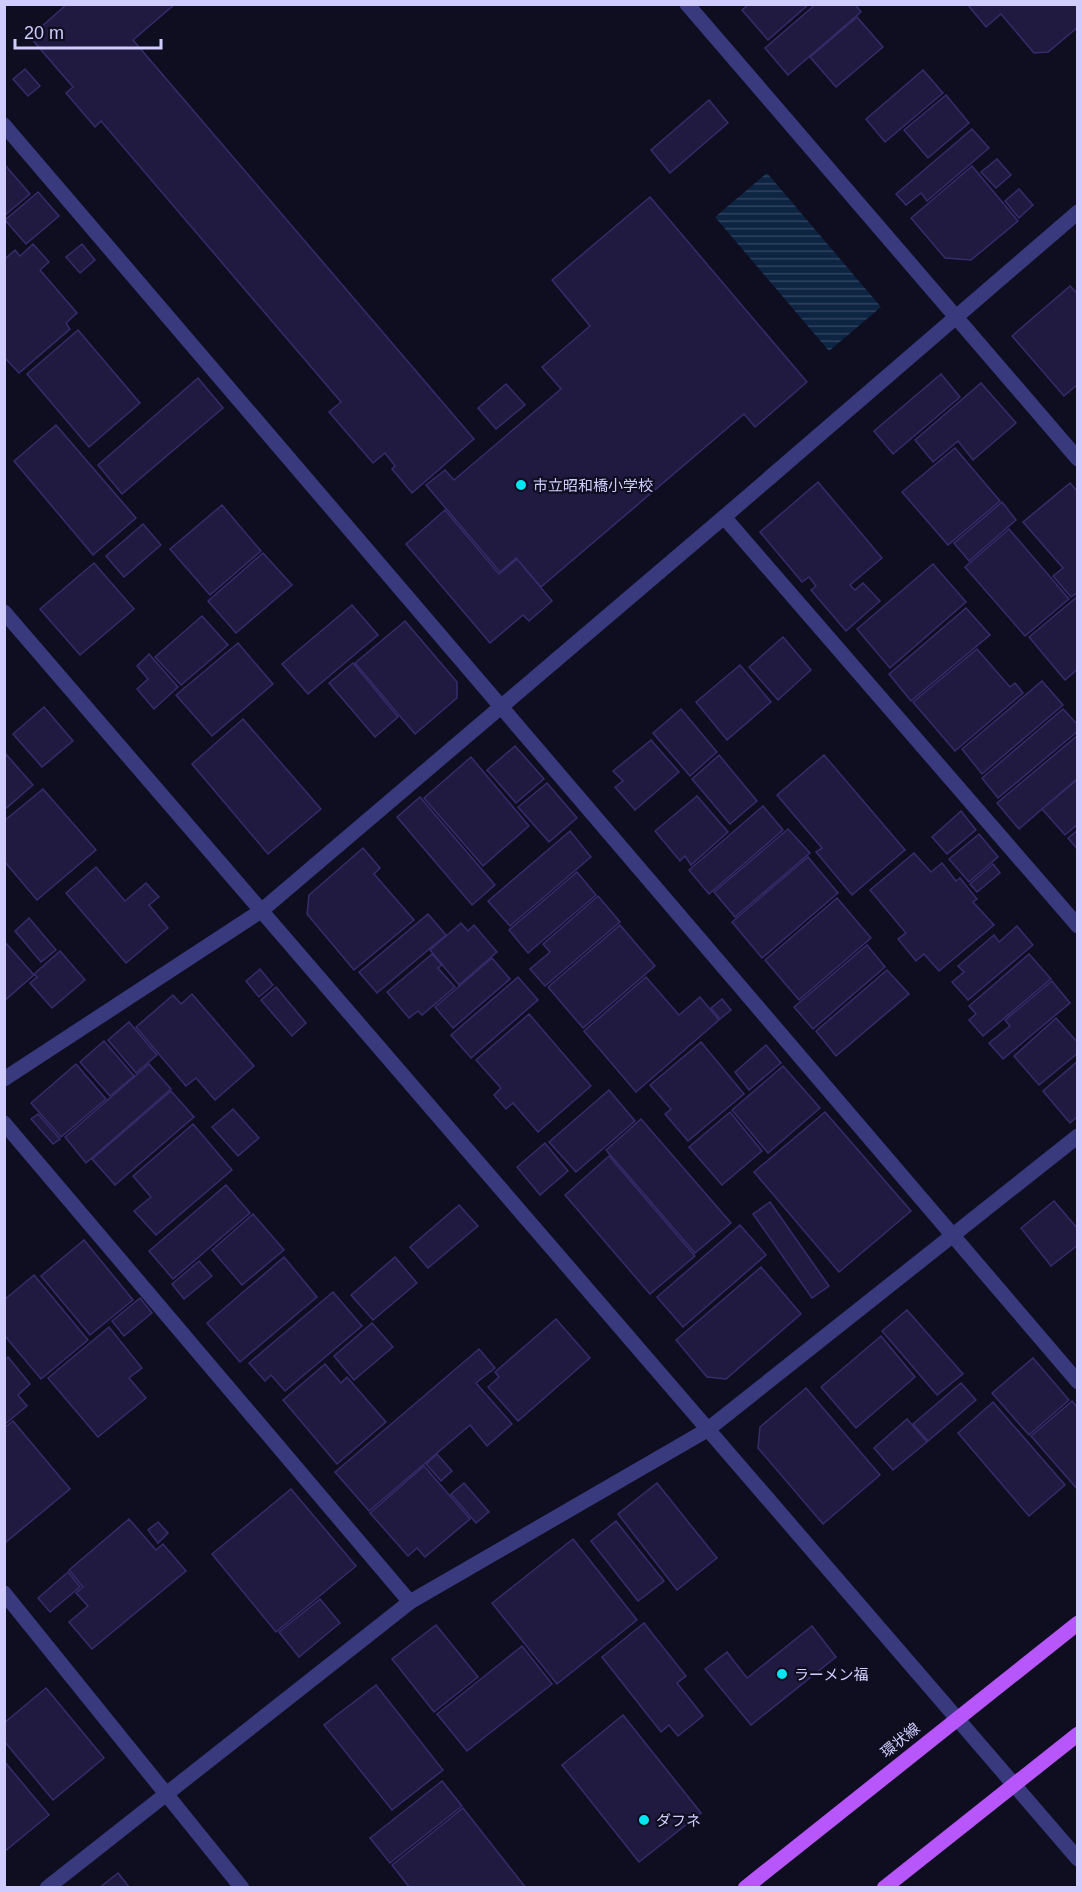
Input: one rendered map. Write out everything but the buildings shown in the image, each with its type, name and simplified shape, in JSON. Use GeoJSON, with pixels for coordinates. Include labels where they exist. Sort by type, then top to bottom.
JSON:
{"type":"FeatureCollection","features":[{"type":"Feature","properties":{"kind":"main road","name":"環状線"},"geometry":{"type":"LineString","coordinates":[[745,1887],[1077,1623]]}},
{"type":"Feature","properties":{"kind":"main road"},"geometry":{"type":"LineString","coordinates":[[884,1887],[1077,1734]]}},
{"type":"Feature","properties":{"kind":"street"},"geometry":{"type":"LineString","coordinates":[[687,4],[1077,459]]}},
{"type":"Feature","properties":{"kind":"street"},"geometry":{"type":"LineString","coordinates":[[4,125],[1077,1382]]}},
{"type":"Feature","properties":{"kind":"street"},"geometry":{"type":"LineString","coordinates":[[4,1079],[261,911],[724,517],[1077,212]]}},
{"type":"Feature","properties":{"kind":"street"},"geometry":{"type":"LineString","coordinates":[[724,517],[1077,926]]}},
{"type":"Feature","properties":{"kind":"street"},"geometry":{"type":"LineString","coordinates":[[4,612],[1077,1859]]}},
{"type":"Feature","properties":{"kind":"street"},"geometry":{"type":"LineString","coordinates":[[4,1123],[410,1602]]}},
{"type":"Feature","properties":{"kind":"street"},"geometry":{"type":"LineString","coordinates":[[47,1887],[410,1602],[707,1430],[1077,1136]]}},
{"type":"Feature","properties":{"kind":"street"},"geometry":{"type":"LineString","coordinates":[[4,1593],[242,1887]]}},
{"type":"Feature","properties":{"kind":"water"},"geometry":{"type":"Polygon","coordinates":[[[767,173],[881,307],[829,351],[715,217],[767,173]]]}},
{"type":"Feature","properties":{"kind":"place","name":"市立昭和橋小学校"},"geometry":{"type":"Point","coordinates":[521,485]}},
{"type":"Feature","properties":{"kind":"place","name":"ラーメン福"},"geometry":{"type":"Point","coordinates":[782,1674]}},
{"type":"Feature","properties":{"kind":"place","name":"ダフネ"},"geometry":{"type":"Point","coordinates":[644,1820]}}]}
